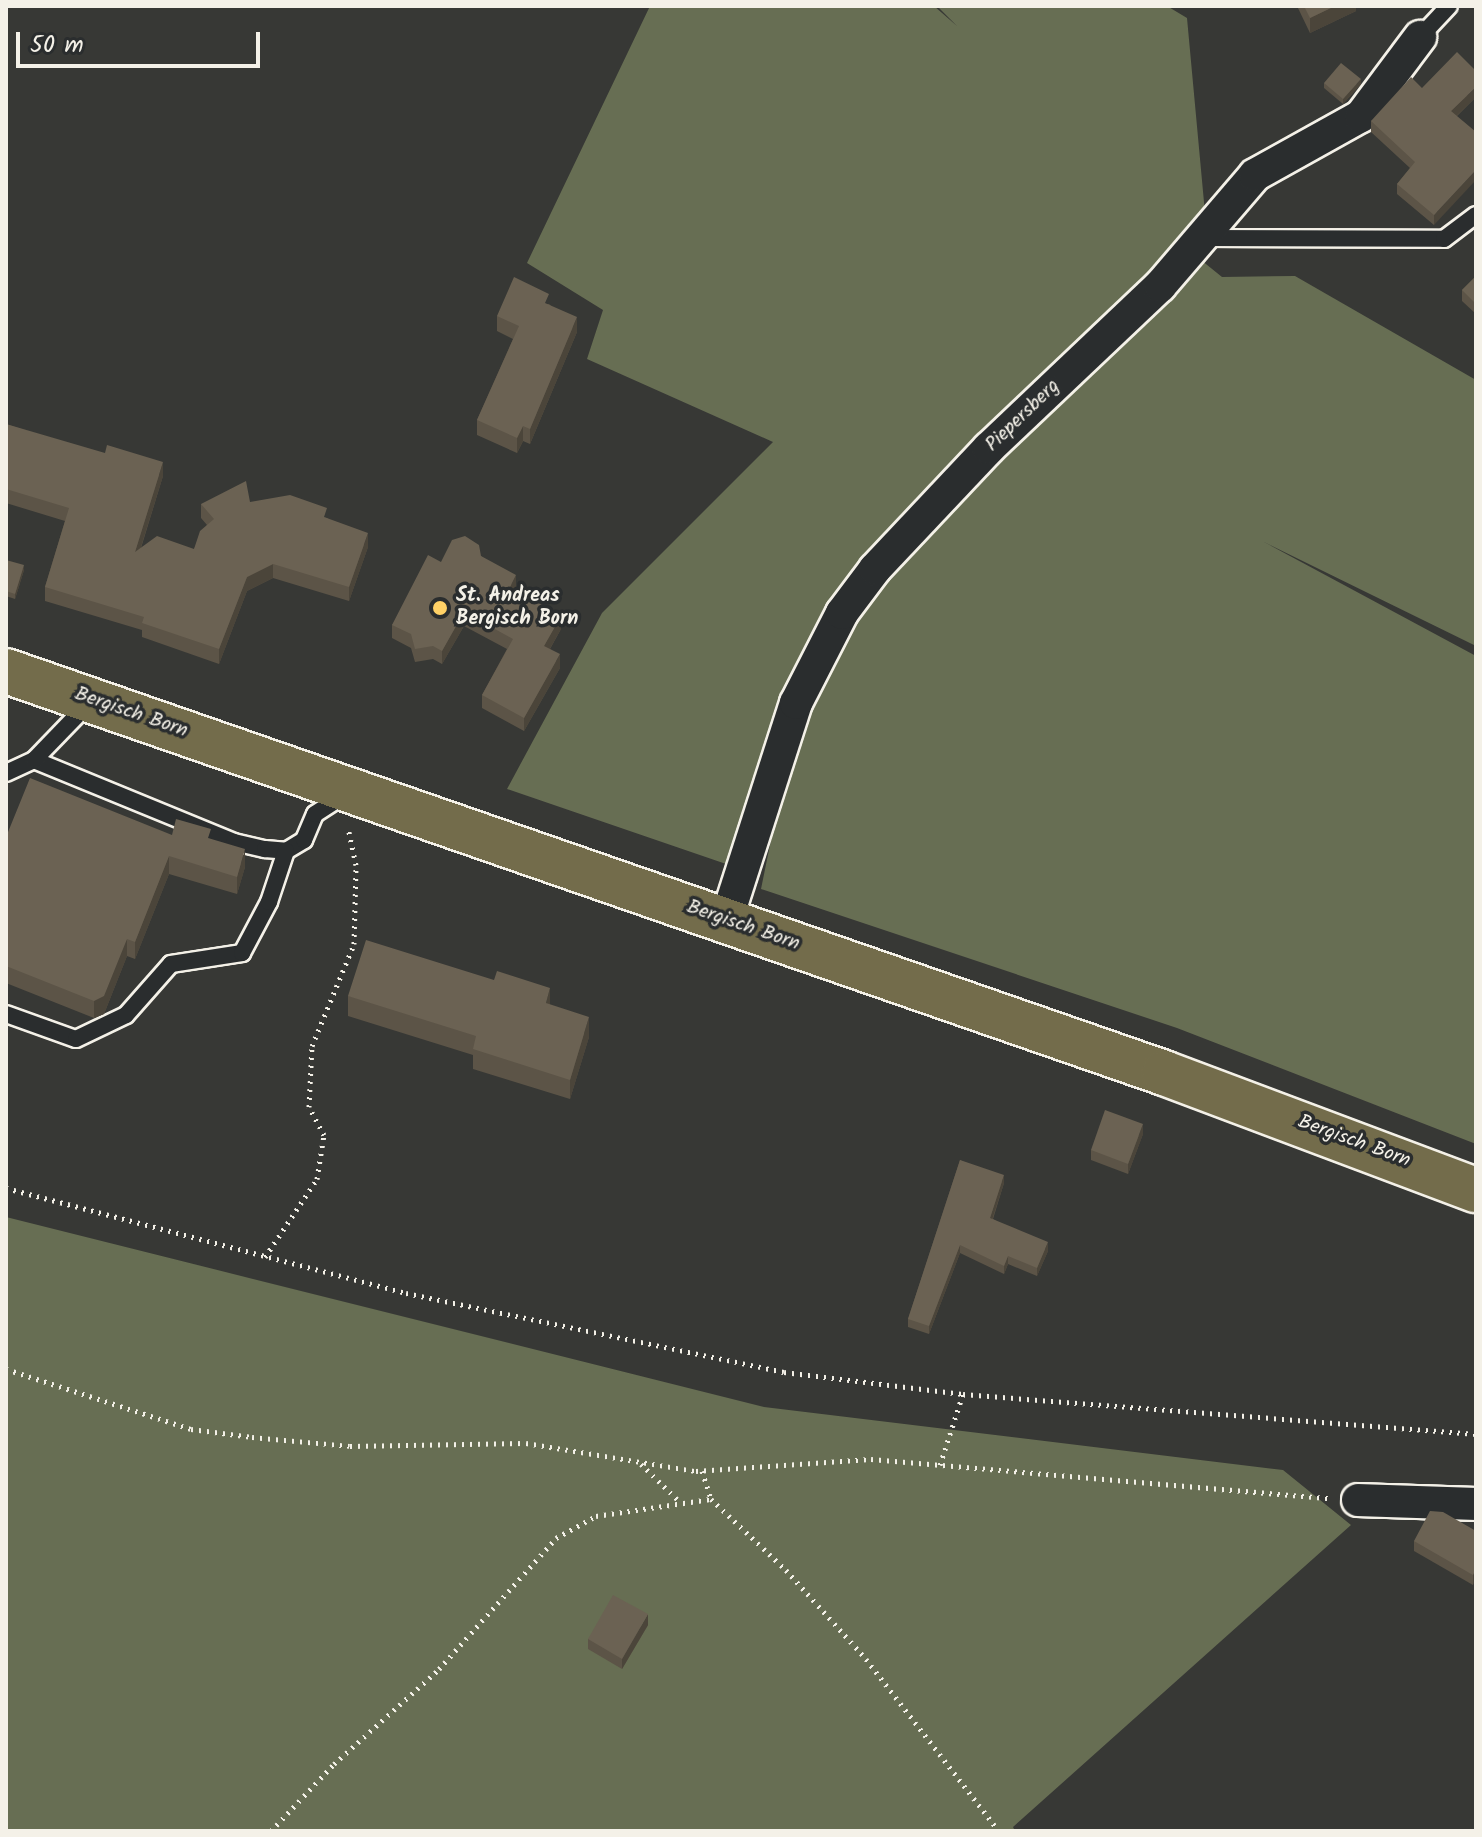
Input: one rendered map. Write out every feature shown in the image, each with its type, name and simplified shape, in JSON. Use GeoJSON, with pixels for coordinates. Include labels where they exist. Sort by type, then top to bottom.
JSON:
{"type":"FeatureCollection","features":[{"type":"Feature","properties":{"kind":"main road","name":"Bergisch Born"},"geometry":{"type":"LineString","coordinates":[[6,671],[92,700],[350,809],[726,921],[1192,1083],[1476,1190]]}},
{"type":"Feature","properties":{"kind":"street","name":"Piepersberg"},"geometry":{"type":"LineString","coordinates":[[726,921],[796,703],[842,613],[875,569],[979,459],[1204,238],[1255,175],[1361,116],[1420,37]]}},
{"type":"Feature","properties":{"kind":"street"},"geometry":{"type":"LineString","coordinates":[[1358,1500],[1476,1504]]}},
{"type":"Feature","properties":{"kind":"lane","name":"Piepersberg"},"geometry":{"type":"LineString","coordinates":[[1420,37],[1449,6]]}},
{"type":"Feature","properties":{"kind":"lane"},"geometry":{"type":"LineString","coordinates":[[1204,238],[1444,239],[1476,215]]}},
{"type":"Feature","properties":{"kind":"lane"},"geometry":{"type":"LineString","coordinates":[[6,773],[34,760],[92,700]]}},
{"type":"Feature","properties":{"kind":"lane"},"geometry":{"type":"LineString","coordinates":[[34,760],[234,842],[286,851]]}},
{"type":"Feature","properties":{"kind":"lane"},"geometry":{"type":"LineString","coordinates":[[6,1014],[76,1039],[126,1015],[171,964],[242,953],[269,902],[286,851],[304,840],[315,814],[350,809]]}},
{"type":"Feature","properties":{"kind":"path"},"geometry":{"type":"LineString","coordinates":[[265,1257],[317,1179],[324,1135],[309,1107],[312,1046],[354,944],[356,865],[350,809]]}},
{"type":"Feature","properties":{"kind":"path"},"geometry":{"type":"LineString","coordinates":[[6,1188],[265,1257],[718,1360],[963,1394],[1476,1434]]}},
{"type":"Feature","properties":{"kind":"path"},"geometry":{"type":"LineString","coordinates":[[6,1369],[191,1429],[350,1446],[526,1443],[640,1464],[702,1471],[871,1459],[1358,1500]]}},
{"type":"Feature","properties":{"kind":"path"},"geometry":{"type":"LineString","coordinates":[[940,1465],[963,1394]]}},
{"type":"Feature","properties":{"kind":"path"},"geometry":{"type":"LineString","coordinates":[[640,1464],[679,1501]]}},
{"type":"Feature","properties":{"kind":"path"},"geometry":{"type":"LineString","coordinates":[[702,1471],[711,1499],[776,1559],[856,1648],[999,1831]]}},
{"type":"Feature","properties":{"kind":"path"},"geometry":{"type":"LineString","coordinates":[[271,1831],[334,1764],[439,1669],[556,1538],[596,1516],[679,1501],[711,1499]]}},
{"type":"Feature","properties":{"kind":"green space"},"geometry":{"type":"Polygon","coordinates":[[[650,6],[934,6],[957,26],[937,6],[1167,6],[1187,18],[1205,213],[1152,274],[868,559],[729,865],[507,789],[602,613],[773,442],[587,359],[603,310],[527,263],[650,6]]]}},
{"type":"Feature","properties":{"kind":"green space"},"geometry":{"type":"Polygon","coordinates":[[[1201,260],[1222,277],[1295,276],[1476,380],[1476,646],[1262,541],[1476,656],[1476,1144],[1177,1028],[761,889],[787,762],[805,713],[888,570],[1201,260]]]}},
{"type":"Feature","properties":{"kind":"green space"},"geometry":{"type":"Polygon","coordinates":[[[6,1217],[764,1407],[1283,1470],[1351,1525],[1013,1827],[1015,1831],[6,1831],[6,1217]]]}},
{"type":"Feature","properties":{"kind":"building"},"geometry":{"type":"Polygon","coordinates":[[[1304,6],[1335,6],[1310,18],[1304,6]]]}},
{"type":"Feature","properties":{"kind":"building"},"geometry":{"type":"Polygon","coordinates":[[[1457,52],[1476,71],[1476,87],[1451,111],[1476,132],[1476,170],[1434,215],[1397,184],[1415,162],[1371,121],[1411,77],[1422,88],[1457,52]]]}},
{"type":"Feature","properties":{"kind":"building"},"geometry":{"type":"Polygon","coordinates":[[[1341,63],[1361,79],[1343,99],[1324,83],[1341,63]]]}},
{"type":"Feature","properties":{"kind":"building"},"geometry":{"type":"Polygon","coordinates":[[[1476,276],[1476,304],[1462,290],[1476,276]]]}},
{"type":"Feature","properties":{"kind":"building"},"geometry":{"type":"Polygon","coordinates":[[[514,277],[549,294],[545,303],[577,317],[530,429],[523,426],[517,438],[477,420],[519,326],[497,316],[514,277]]]}},
{"type":"Feature","properties":{"kind":"building"},"geometry":{"type":"Polygon","coordinates":[[[6,424],[105,453],[107,445],[163,462],[135,552],[157,536],[194,549],[200,531],[214,519],[201,504],[246,481],[250,502],[290,495],[327,508],[324,517],[368,533],[349,587],[273,564],[247,577],[219,649],[142,623],[144,617],[45,587],[69,508],[6,489],[6,424]]]}},
{"type":"Feature","properties":{"kind":"building"},"geometry":{"type":"Polygon","coordinates":[[[465,536],[479,545],[481,556],[516,575],[510,587],[561,616],[544,646],[560,654],[524,718],[482,695],[513,639],[464,612],[442,651],[433,646],[415,649],[411,634],[392,625],[428,555],[441,562],[452,540],[465,536]]]}},
{"type":"Feature","properties":{"kind":"building"},"geometry":{"type":"Polygon","coordinates":[[[6,560],[24,565],[15,594],[6,591],[6,560]]]}},
{"type":"Feature","properties":{"kind":"building"},"geometry":{"type":"Polygon","coordinates":[[[30,778],[172,835],[176,819],[211,829],[208,838],[245,849],[237,877],[169,856],[135,942],[127,939],[104,996],[94,1001],[6,966],[6,837],[30,778]]]}},
{"type":"Feature","properties":{"kind":"building"},"geometry":{"type":"Polygon","coordinates":[[[366,940],[494,980],[497,971],[550,988],[546,1003],[589,1017],[570,1080],[473,1049],[476,1036],[348,996],[366,940]]]}},
{"type":"Feature","properties":{"kind":"building"},"geometry":{"type":"Polygon","coordinates":[[[1105,1110],[1143,1124],[1128,1164],[1091,1150],[1105,1110]]]}},
{"type":"Feature","properties":{"kind":"building"},"geometry":{"type":"Polygon","coordinates":[[[960,1160],[1004,1175],[990,1218],[1048,1242],[1037,1268],[1008,1256],[1004,1266],[960,1245],[929,1326],[908,1319],[960,1160]]]}},
{"type":"Feature","properties":{"kind":"building"},"geometry":{"type":"Polygon","coordinates":[[[1430,1511],[1443,1512],[1476,1531],[1476,1569],[1473,1575],[1414,1541],[1430,1511]]]}},
{"type":"Feature","properties":{"kind":"building"},"geometry":{"type":"Polygon","coordinates":[[[613,1595],[648,1614],[622,1659],[588,1639],[613,1595]]]}},
{"type":"Feature","properties":{"kind":"place","name":"St. Andreas Bergisch Born"},"geometry":{"type":"Point","coordinates":[440,608]}}]}
